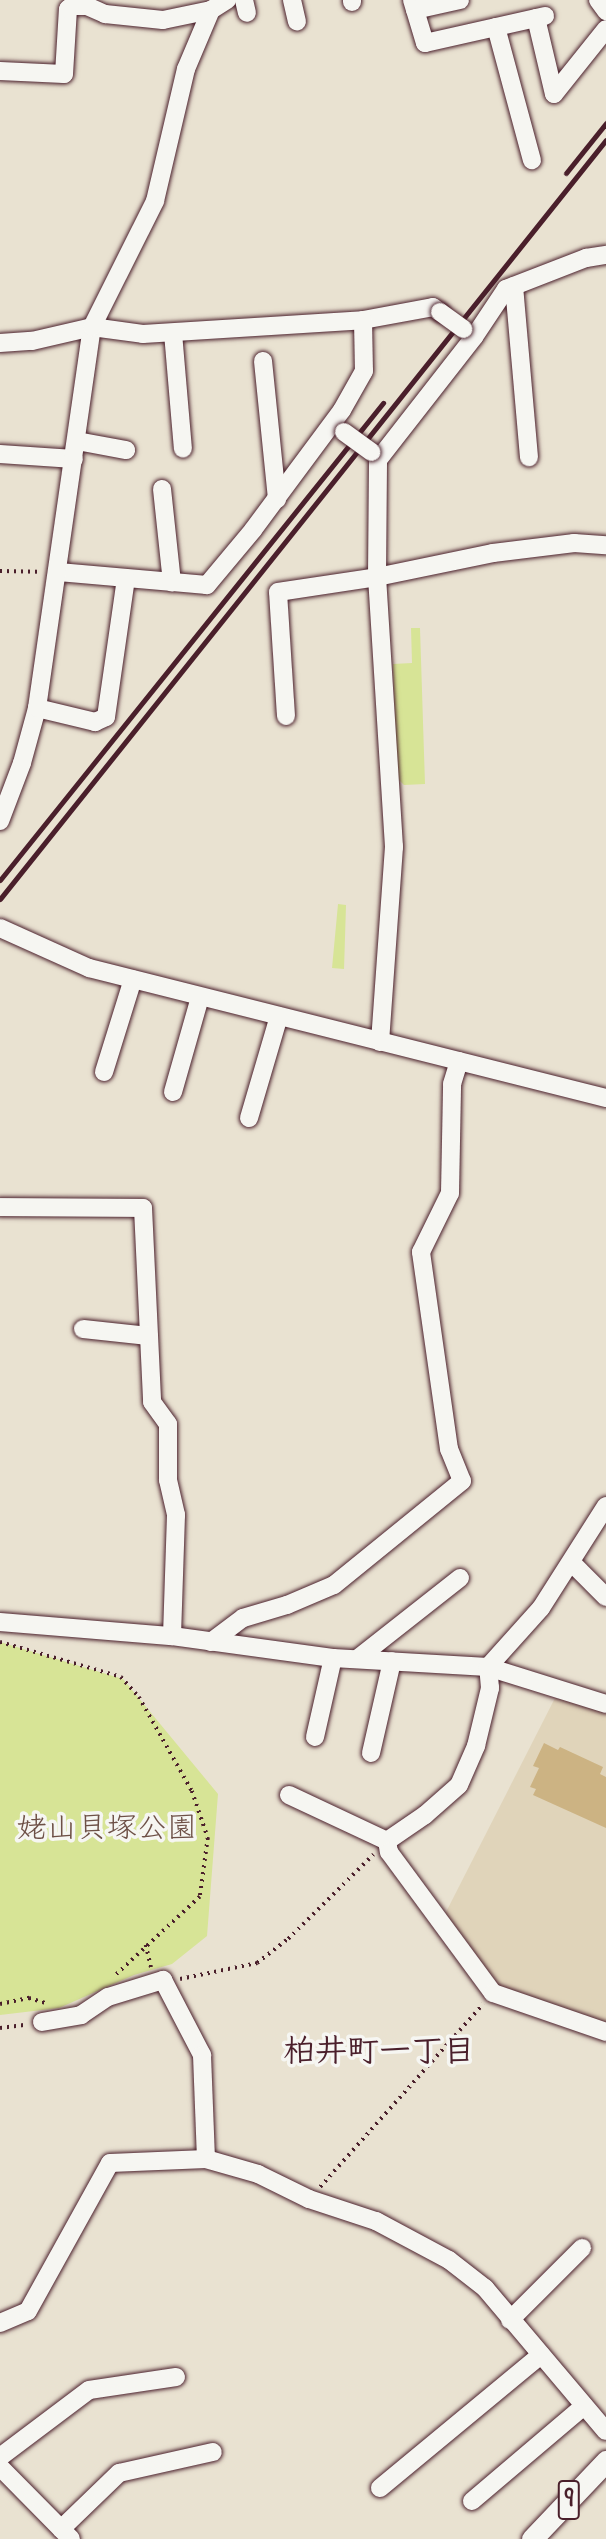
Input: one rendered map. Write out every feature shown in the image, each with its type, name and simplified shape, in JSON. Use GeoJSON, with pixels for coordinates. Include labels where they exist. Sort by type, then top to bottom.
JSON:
{"type":"FeatureCollection","features":[{"type":"Feature","properties":{"kind":"main road","name":"9"},"geometry":{"type":"LineString","coordinates":[[533,2539],[606,2461]]}},
{"type":"Feature","properties":{"kind":"street"},"geometry":{"type":"LineString","coordinates":[[0,71],[64,74],[68,9],[72,6],[87,6],[105,14],[163,20],[211,10],[227,0]]}},
{"type":"Feature","properties":{"kind":"street"},"geometry":{"type":"LineString","coordinates":[[292,0],[297,21]]}},
{"type":"Feature","properties":{"kind":"street"},"geometry":{"type":"LineString","coordinates":[[460,0],[414,5],[425,43],[540,17],[554,94],[606,29]]}},
{"type":"Feature","properties":{"kind":"street"},"geometry":{"type":"LineString","coordinates":[[598,0],[606,11]]}},
{"type":"Feature","properties":{"kind":"street"},"geometry":{"type":"LineString","coordinates":[[0,821],[22,764],[37,708],[59,572],[92,327],[155,201],[186,69],[211,10]]}},
{"type":"Feature","properties":{"kind":"street"},"geometry":{"type":"LineString","coordinates":[[496,27],[532,160]]}},
{"type":"Feature","properties":{"kind":"street"},"geometry":{"type":"LineString","coordinates":[[380,1042],[394,847],[377,578],[375,456],[506,289],[586,258],[606,255]]}},
{"type":"Feature","properties":{"kind":"street"},"geometry":{"type":"LineString","coordinates":[[514,286],[529,457]]}},
{"type":"Feature","properties":{"kind":"street"},"geometry":{"type":"LineString","coordinates":[[0,343],[32,341],[92,327],[143,334],[173,333],[363,320],[433,307],[469,333]]}},
{"type":"Feature","properties":{"kind":"street"},"geometry":{"type":"LineString","coordinates":[[59,572],[207,585],[339,428],[364,371],[363,320]]}},
{"type":"Feature","properties":{"kind":"street"},"geometry":{"type":"LineString","coordinates":[[173,333],[183,449]]}},
{"type":"Feature","properties":{"kind":"street"},"geometry":{"type":"LineString","coordinates":[[263,360],[277,499]]}},
{"type":"Feature","properties":{"kind":"street"},"geometry":{"type":"LineString","coordinates":[[339,428],[375,456]]}},
{"type":"Feature","properties":{"kind":"street"},"geometry":{"type":"LineString","coordinates":[[77,440],[126,450]]}},
{"type":"Feature","properties":{"kind":"street"},"geometry":{"type":"LineString","coordinates":[[0,454],[74,459]]}},
{"type":"Feature","properties":{"kind":"street"},"geometry":{"type":"LineString","coordinates":[[162,489],[172,582]]}},
{"type":"Feature","properties":{"kind":"street"},"geometry":{"type":"LineString","coordinates":[[286,716],[278,592],[377,578],[493,553],[574,543],[606,545]]}},
{"type":"Feature","properties":{"kind":"street"},"geometry":{"type":"LineString","coordinates":[[37,708],[95,722],[106,717],[126,578]]}},
{"type":"Feature","properties":{"kind":"street"},"geometry":{"type":"LineString","coordinates":[[0,928],[89,968],[606,1098]]}},
{"type":"Feature","properties":{"kind":"street"},"geometry":{"type":"LineString","coordinates":[[104,1072],[132,979]]}},
{"type":"Feature","properties":{"kind":"street"},"geometry":{"type":"LineString","coordinates":[[173,1092],[200,997]]}},
{"type":"Feature","properties":{"kind":"street"},"geometry":{"type":"LineString","coordinates":[[249,1118],[279,1016]]}},
{"type":"Feature","properties":{"kind":"street"},"geometry":{"type":"LineString","coordinates":[[211,1642],[243,1618],[287,1605],[334,1585],[462,1481],[449,1449],[421,1252],[450,1193],[452,1084],[459,1061]]}},
{"type":"Feature","properties":{"kind":"street"},"geometry":{"type":"LineString","coordinates":[[0,1207],[143,1208],[152,1402],[168,1424],[168,1480],[176,1515],[172,1636]]}},
{"type":"Feature","properties":{"kind":"street"},"geometry":{"type":"LineString","coordinates":[[83,1329],[149,1336]]}},
{"type":"Feature","properties":{"kind":"street"},"geometry":{"type":"LineString","coordinates":[[387,1841],[425,1815],[458,1785],[476,1746],[490,1688],[488,1667],[541,1608],[606,1506]]}},
{"type":"Feature","properties":{"kind":"street"},"geometry":{"type":"LineString","coordinates":[[572,1563],[606,1597]]}},
{"type":"Feature","properties":{"kind":"street"},"geometry":{"type":"LineString","coordinates":[[357,1660],[460,1578]]}},
{"type":"Feature","properties":{"kind":"street"},"geometry":{"type":"LineString","coordinates":[[0,1622],[172,1636],[333,1658],[488,1667],[606,1704]]}},
{"type":"Feature","properties":{"kind":"street"},"geometry":{"type":"LineString","coordinates":[[315,1737],[333,1658]]}},
{"type":"Feature","properties":{"kind":"street"},"geometry":{"type":"LineString","coordinates":[[371,1753],[393,1661]]}},
{"type":"Feature","properties":{"kind":"street"},"geometry":{"type":"LineString","coordinates":[[289,1795],[387,1841]]}},
{"type":"Feature","properties":{"kind":"street"},"geometry":{"type":"LineString","coordinates":[[387,1841],[389,1852],[493,1993],[606,2032]]}},
{"type":"Feature","properties":{"kind":"street"},"geometry":{"type":"LineString","coordinates":[[42,2022],[82,2015],[108,1997],[159,1980],[202,2055],[206,2160]]}},
{"type":"Feature","properties":{"kind":"street"},"geometry":{"type":"LineString","coordinates":[[0,2323],[28,2311],[110,2163],[206,2160],[258,2174],[309,2199],[376,2221],[449,2260],[485,2288],[606,2431]]}},
{"type":"Feature","properties":{"kind":"street"},"geometry":{"type":"LineString","coordinates":[[510,2320],[582,2248]]}},
{"type":"Feature","properties":{"kind":"street"},"geometry":{"type":"LineString","coordinates":[[380,2488],[541,2356]]}},
{"type":"Feature","properties":{"kind":"street"},"geometry":{"type":"LineString","coordinates":[[0,2457],[89,2390],[176,2377]]}},
{"type":"Feature","properties":{"kind":"street"},"geometry":{"type":"LineString","coordinates":[[472,2501],[584,2406]]}},
{"type":"Feature","properties":{"kind":"street"},"geometry":{"type":"LineString","coordinates":[[0,2467],[66,2534],[119,2473],[213,2452]]}},
{"type":"Feature","properties":{"kind":"path"},"geometry":{"type":"LineString","coordinates":[[0,571],[59,572]]}},
{"type":"Feature","properties":{"kind":"path"},"geometry":{"type":"LineString","coordinates":[[0,1642],[121,1677],[139,1697],[192,1791],[208,1838],[200,1897],[110,1981]]}},
{"type":"Feature","properties":{"kind":"path"},"geometry":{"type":"LineString","coordinates":[[146,1945],[159,1980],[195,1978],[257,1963],[288,1939],[387,1841]]}},
{"type":"Feature","properties":{"kind":"path"},"geometry":{"type":"LineString","coordinates":[[309,2199],[493,1993]]}},
{"type":"Feature","properties":{"kind":"path"},"geometry":{"type":"LineString","coordinates":[[0,2004],[29,1998],[49,2005]]}},
{"type":"Feature","properties":{"kind":"path"},"geometry":{"type":"LineString","coordinates":[[0,2028],[42,2022]]}},
{"type":"Feature","properties":{"kind":"shaded area"},"geometry":{"type":"Polygon","coordinates":[[[555,1698],[606,1710],[606,2025],[494,1985],[444,1916],[555,1698]]]}},
{"type":"Feature","properties":{"kind":"green space"},"geometry":{"type":"Polygon","coordinates":[[[411,628],[420,628],[425,784],[404,785],[397,778],[393,664],[412,663],[411,628]]]}},
{"type":"Feature","properties":{"kind":"green space"},"geometry":{"type":"Polygon","coordinates":[[[338,904],[346,905],[344,969],[332,968],[338,904]]]}},
{"type":"Feature","properties":{"kind":"green space","name":"姥山貝塚公園"},"geometry":{"type":"Polygon","coordinates":[[[0,1642],[123,1679],[218,1794],[207,1936],[172,1964],[134,1975],[59,2008],[0,2015],[0,1642]]]}},
{"type":"Feature","properties":{"kind":"building"},"geometry":{"type":"Polygon","coordinates":[[[544,1743],[558,1750],[560,1747],[603,1767],[600,1774],[606,1777],[606,1828],[533,1795],[536,1789],[530,1787],[539,1768],[533,1766],[544,1743]]]}},
{"type":"Feature","properties":{"kind":"railway"},"geometry":{"type":"LineString","coordinates":[[566,173],[606,123]]}},
{"type":"Feature","properties":{"kind":"railway"},"geometry":{"type":"LineString","coordinates":[[0,899],[606,140]]}},
{"type":"Feature","properties":{"kind":"railway"},"geometry":{"type":"LineString","coordinates":[[0,880],[383,403]]}},
{"type":"Feature","properties":{"kind":"district","name":"柏井町一丁目"},"geometry":{"type":"Point","coordinates":[379,2054]}}]}
